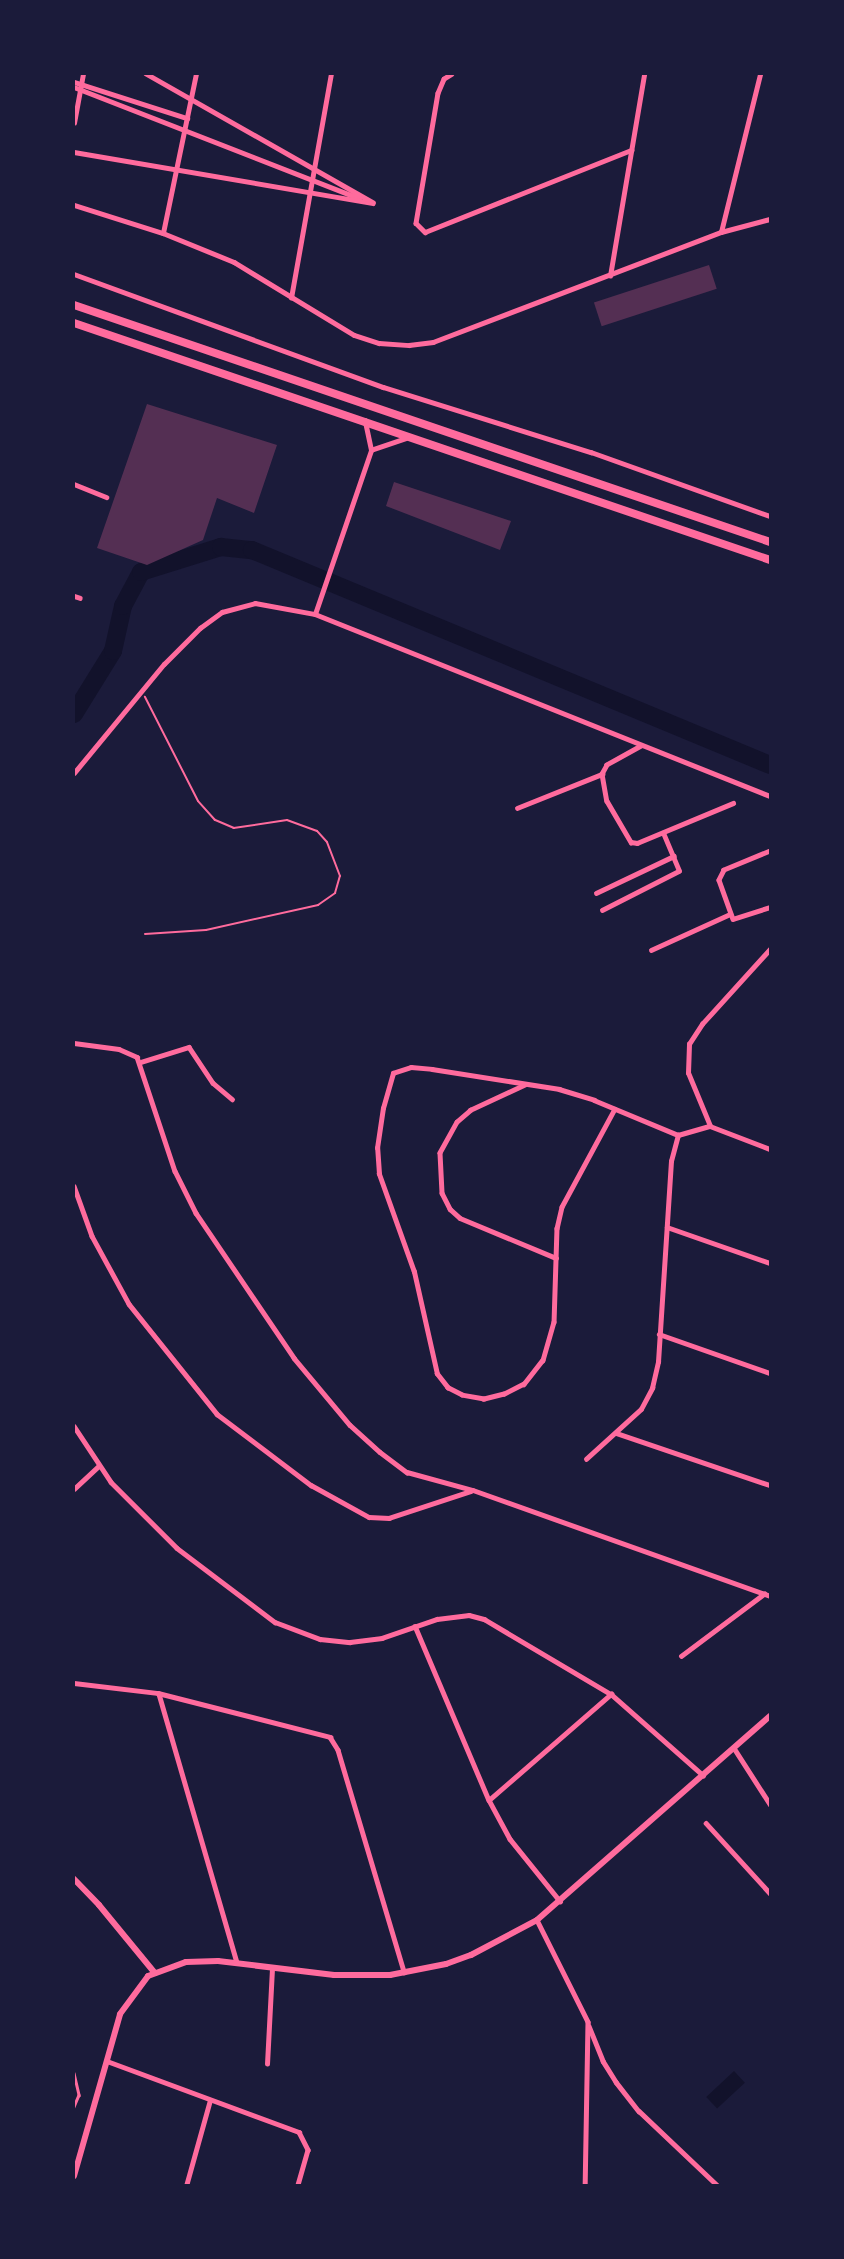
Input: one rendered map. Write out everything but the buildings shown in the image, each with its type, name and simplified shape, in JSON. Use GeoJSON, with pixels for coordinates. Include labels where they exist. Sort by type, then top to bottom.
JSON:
{"type":"FeatureCollection","features":[{"type":"Feature","properties":{"kind":"highway"},"geometry":{"type":"LineString","coordinates":[[74,305],[771,542]]}},
{"type":"Feature","properties":{"kind":"highway"},"geometry":{"type":"LineString","coordinates":[[74,323],[771,560]]}},
{"type":"Feature","properties":{"kind":"main road"},"geometry":{"type":"LineString","coordinates":[[74,2176],[105,2061],[125,2003],[154,1972],[186,1962],[236,1962],[272,1968],[368,1976],[405,1973],[471,1955],[537,1920],[771,1716]]}},
{"type":"Feature","properties":{"kind":"main road"},"geometry":{"type":"LineString","coordinates":[[74,1879],[100,1905],[154,1972]]}},
{"type":"Feature","properties":{"kind":"street"},"geometry":{"type":"LineString","coordinates":[[74,123],[83,74]]}},
{"type":"Feature","properties":{"kind":"street"},"geometry":{"type":"LineString","coordinates":[[146,74],[373,203]]}},
{"type":"Feature","properties":{"kind":"street"},"geometry":{"type":"LineString","coordinates":[[163,233],[196,74]]}},
{"type":"Feature","properties":{"kind":"street"},"geometry":{"type":"LineString","coordinates":[[291,298],[331,74]]}},
{"type":"Feature","properties":{"kind":"street"},"geometry":{"type":"LineString","coordinates":[[452,74],[440,85],[435,106],[416,223],[425,232],[631,150]]}},
{"type":"Feature","properties":{"kind":"street"},"geometry":{"type":"LineString","coordinates":[[609,277],[644,74]]}},
{"type":"Feature","properties":{"kind":"street"},"geometry":{"type":"LineString","coordinates":[[720,232],[760,74]]}},
{"type":"Feature","properties":{"kind":"street"},"geometry":{"type":"LineString","coordinates":[[74,84],[187,118]]}},
{"type":"Feature","properties":{"kind":"street"},"geometry":{"type":"LineString","coordinates":[[74,84],[373,203]]}},
{"type":"Feature","properties":{"kind":"street"},"geometry":{"type":"LineString","coordinates":[[74,152],[373,203]]}},
{"type":"Feature","properties":{"kind":"street"},"geometry":{"type":"LineString","coordinates":[[74,205],[163,233],[242,266],[355,335],[379,343],[409,345],[433,342],[609,277],[720,232],[771,219]]}},
{"type":"Feature","properties":{"kind":"street"},"geometry":{"type":"LineString","coordinates":[[74,274],[383,387],[591,453],[771,516]]}},
{"type":"Feature","properties":{"kind":"street"},"geometry":{"type":"LineString","coordinates":[[315,614],[371,450],[365,421]]}},
{"type":"Feature","properties":{"kind":"street"},"geometry":{"type":"LineString","coordinates":[[371,450],[412,437]]}},
{"type":"Feature","properties":{"kind":"street"},"geometry":{"type":"LineString","coordinates":[[74,484],[106,497]]}},
{"type":"Feature","properties":{"kind":"street"},"geometry":{"type":"LineString","coordinates":[[74,596],[80,598]]}},
{"type":"Feature","properties":{"kind":"street"},"geometry":{"type":"LineString","coordinates":[[74,773],[143,693],[164,664],[222,611],[255,603],[315,614],[771,796]]}},
{"type":"Feature","properties":{"kind":"street"},"geometry":{"type":"LineString","coordinates":[[517,808],[602,774],[607,765],[641,746]]}},
{"type":"Feature","properties":{"kind":"street"},"geometry":{"type":"LineString","coordinates":[[602,774],[607,801],[627,839],[637,843],[733,803]]}},
{"type":"Feature","properties":{"kind":"street"},"geometry":{"type":"LineString","coordinates":[[602,910],[679,871],[663,833]]}},
{"type":"Feature","properties":{"kind":"street"},"geometry":{"type":"LineString","coordinates":[[771,851],[719,874],[730,914],[736,919],[771,908]]}},
{"type":"Feature","properties":{"kind":"street"},"geometry":{"type":"LineString","coordinates":[[596,893],[674,856]]}},
{"type":"Feature","properties":{"kind":"street"},"geometry":{"type":"LineString","coordinates":[[651,950],[730,914]]}},
{"type":"Feature","properties":{"kind":"street"},"geometry":{"type":"LineString","coordinates":[[710,1126],[688,1073],[689,1044],[702,1024],[771,949]]}},
{"type":"Feature","properties":{"kind":"street"},"geometry":{"type":"LineString","coordinates":[[74,1043],[131,1052],[141,1062],[175,1171],[196,1213],[293,1358],[350,1425],[380,1452],[407,1472],[472,1490],[768,1594]]}},
{"type":"Feature","properties":{"kind":"street"},"geometry":{"type":"LineString","coordinates":[[141,1062],[189,1047],[213,1083],[232,1099]]}},
{"type":"Feature","properties":{"kind":"street"},"geometry":{"type":"LineString","coordinates":[[615,1109],[562,1207],[557,1228],[554,1322],[543,1360],[524,1384],[484,1399],[462,1395],[448,1388],[437,1374],[410,1260],[379,1174],[377,1148],[388,1084],[393,1073],[411,1067],[559,1089],[615,1109],[678,1135],[710,1126],[771,1149]]}},
{"type":"Feature","properties":{"kind":"street"},"geometry":{"type":"LineString","coordinates":[[526,1084],[471,1110],[457,1122],[440,1153],[442,1193],[450,1209],[460,1218],[556,1258]]}},
{"type":"Feature","properties":{"kind":"street"},"geometry":{"type":"LineString","coordinates":[[586,1459],[641,1409],[652,1388],[658,1362],[671,1161],[678,1135]]}},
{"type":"Feature","properties":{"kind":"street"},"geometry":{"type":"LineString","coordinates":[[74,1186],[92,1236],[129,1304],[217,1414],[227,1422],[311,1485],[369,1517],[389,1518],[472,1490]]}},
{"type":"Feature","properties":{"kind":"street"},"geometry":{"type":"LineString","coordinates":[[667,1227],[771,1263]]}},
{"type":"Feature","properties":{"kind":"street"},"geometry":{"type":"LineString","coordinates":[[659,1334],[771,1373]]}},
{"type":"Feature","properties":{"kind":"street"},"geometry":{"type":"LineString","coordinates":[[74,1426],[111,1482],[177,1548],[275,1622],[320,1639],[350,1642],[382,1638],[455,1616],[484,1619],[611,1694],[703,1775]]}},
{"type":"Feature","properties":{"kind":"street"},"geometry":{"type":"LineString","coordinates":[[616,1433],[771,1485]]}},
{"type":"Feature","properties":{"kind":"street"},"geometry":{"type":"LineString","coordinates":[[74,1489],[99,1466]]}},
{"type":"Feature","properties":{"kind":"street"},"geometry":{"type":"LineString","coordinates":[[681,1656],[768,1594]]}},
{"type":"Feature","properties":{"kind":"street"},"geometry":{"type":"LineString","coordinates":[[415,1626],[489,1800],[521,1855],[560,1900]]}},
{"type":"Feature","properties":{"kind":"street"},"geometry":{"type":"LineString","coordinates":[[74,1683],[158,1693],[330,1737],[338,1750],[405,1973]]}},
{"type":"Feature","properties":{"kind":"street"},"geometry":{"type":"LineString","coordinates":[[158,1693],[236,1962]]}},
{"type":"Feature","properties":{"kind":"street"},"geometry":{"type":"LineString","coordinates":[[489,1800],[611,1694]]}},
{"type":"Feature","properties":{"kind":"street"},"geometry":{"type":"LineString","coordinates":[[734,1748],[771,1804]]}},
{"type":"Feature","properties":{"kind":"street"},"geometry":{"type":"LineString","coordinates":[[706,1823],[771,1893]]}},
{"type":"Feature","properties":{"kind":"street"},"geometry":{"type":"LineString","coordinates":[[537,1920],[588,2022],[603,2061],[616,2082],[639,2111],[718,2186]]}},
{"type":"Feature","properties":{"kind":"street"},"geometry":{"type":"LineString","coordinates":[[267,2064],[272,1968]]}},
{"type":"Feature","properties":{"kind":"street"},"geometry":{"type":"LineString","coordinates":[[585,2186],[588,2022]]}},
{"type":"Feature","properties":{"kind":"street"},"geometry":{"type":"LineString","coordinates":[[105,2061],[299,2132],[308,2150],[298,2186]]}},
{"type":"Feature","properties":{"kind":"street"},"geometry":{"type":"LineString","coordinates":[[186,2186],[210,2100]]}},
{"type":"Feature","properties":{"kind":"lane"},"geometry":{"type":"LineString","coordinates":[[74,2073],[79,2095],[74,2107]]}},
{"type":"Feature","properties":{"kind":"path"},"geometry":{"type":"LineString","coordinates":[[143,693],[198,801],[215,820],[234,828],[287,820],[317,831],[327,842],[340,876],[335,894],[318,905],[206,930],[145,934]]}},
{"type":"Feature","properties":{"kind":"shaded area"},"geometry":{"type":"Polygon","coordinates":[[[734,2071],[745,2083],[717,2109],[706,2097],[734,2071]]]}},
{"type":"Feature","properties":{"kind":"waterway"},"geometry":{"type":"LineString","coordinates":[[74,714],[113,651],[123,606],[141,572],[221,547],[252,550],[770,765]]}}]}
